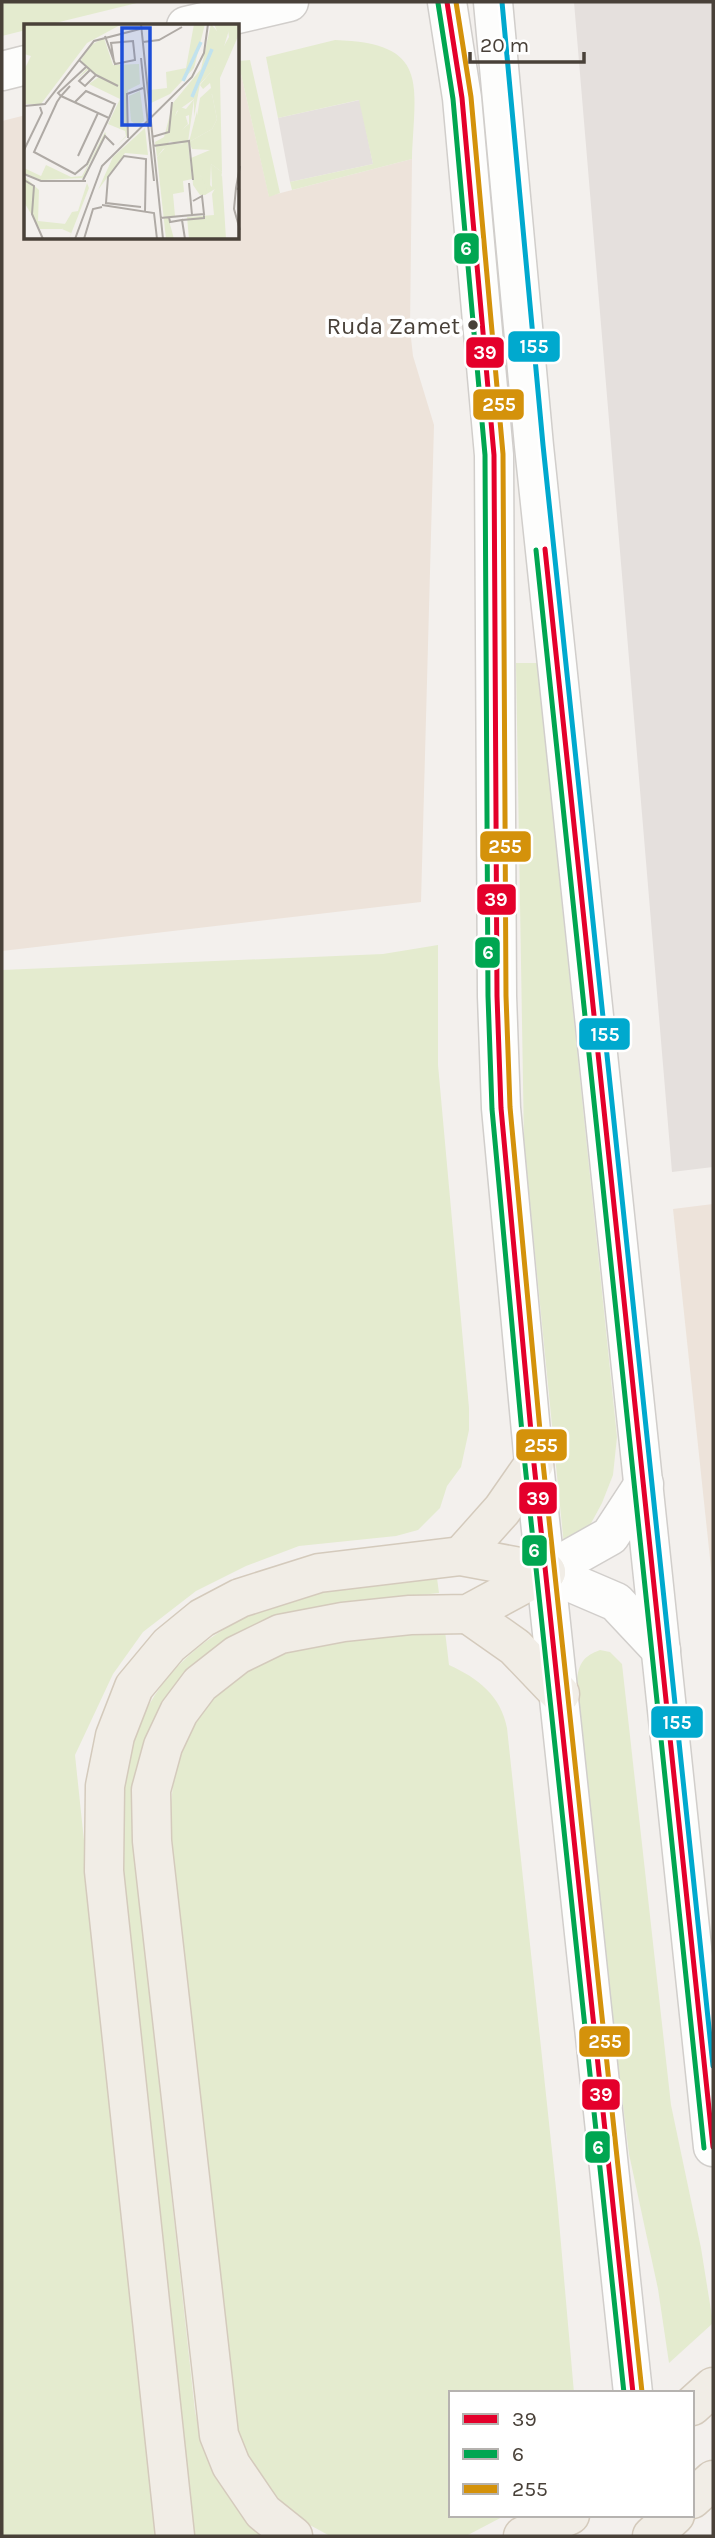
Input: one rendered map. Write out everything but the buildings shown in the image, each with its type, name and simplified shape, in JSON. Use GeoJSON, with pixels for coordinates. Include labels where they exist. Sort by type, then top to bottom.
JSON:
{"type":"FeatureCollection","features":[{"type":"Feature","properties":{"kind":"main road"},"geometry":{"type":"LineString","coordinates":[[461,1556],[502,1510],[534,1464]]}},
{"type":"Feature","properties":{"kind":"main road"},"geometry":{"type":"LineString","coordinates":[[175,2536],[104,1871],[105,1786],[115,1735],[134,1687],[169,1645],[202,1618],[240,1598],[319,1573],[461,1556],[546,1572]]}},
{"type":"Feature","properties":{"kind":"main road"},"geometry":{"type":"LineString","coordinates":[[293,2536],[263,2512],[231,2465],[219,2435],[152,1842],[151,1790],[163,1746],[179,1712],[200,1684],[237,1655],[280,1634],[343,1622],[410,1615],[468,1614],[546,1572]]}},
{"type":"Feature","properties":{"kind":"main road"},"geometry":{"type":"LineString","coordinates":[[468,1614],[515,1647],[560,1694]]}},
{"type":"Feature","properties":{"kind":"main road"},"geometry":{"type":"LineString","coordinates":[[694,2404],[713,2387]]}},
{"type":"Feature","properties":{"kind":"main road"},"geometry":{"type":"LineString","coordinates":[[694,2497],[713,2480]]}},
{"type":"Feature","properties":{"kind":"main road"},"geometry":{"type":"LineString","coordinates":[[523,2536],[566,2517]]}},
{"type":"Feature","properties":{"kind":"main road"},"geometry":{"type":"LineString","coordinates":[[550,2536],[569,2517]]}},
{"type":"Feature","properties":{"kind":"main road"},"geometry":{"type":"LineString","coordinates":[[650,2536],[673,2517]]}},
{"type":"Feature","properties":{"kind":"street"},"geometry":{"type":"LineString","coordinates":[[195,24],[289,2]]}},
{"type":"Feature","properties":{"kind":"street"},"geometry":{"type":"LineString","coordinates":[[493,2],[534,446],[713,2147]]}},
{"type":"Feature","properties":{"kind":"street"},"geometry":{"type":"LineString","coordinates":[[441,7],[462,98],[494,455],[497,982],[501,1108],[509,1216],[633,2391]]}},
{"type":"Feature","properties":{"kind":"street"},"geometry":{"type":"LineString","coordinates":[[2,71],[24,66]]}},
{"type":"Feature","properties":{"kind":"street"},"geometry":{"type":"LineString","coordinates":[[546,1572],[610,1536],[644,1484]]}},
{"type":"Feature","properties":{"kind":"street"},"geometry":{"type":"LineString","coordinates":[[546,1572],[616,1602],[661,1650]]}},
{"type":"Feature","properties":{"kind":"street"},"geometry":{"type":"LineString","coordinates":[[646,2517],[650,2536]]}},
{"type":"Feature","properties":{"kind":"shaded area"},"geometry":{"type":"Polygon","coordinates":[[[574,2],[713,2],[713,1167],[672,1172],[574,2]]]}},
{"type":"Feature","properties":{"kind":"shaded area"},"geometry":{"type":"Polygon","coordinates":[[[240,70],[269,196],[412,159],[410,329],[413,356],[434,425],[421,902],[2,951],[2,121],[24,116],[24,240],[240,240],[240,70]]]}},
{"type":"Feature","properties":{"kind":"shaded area"},"geometry":{"type":"Polygon","coordinates":[[[360,100],[373,164],[290,182],[278,118],[360,100]]]}},
{"type":"Feature","properties":{"kind":"shaded area"},"geometry":{"type":"Polygon","coordinates":[[[713,1204],[713,1587],[673,1209],[713,1204]]]}},
{"type":"Feature","properties":{"kind":"green space"},"geometry":{"type":"Polygon","coordinates":[[[2,2],[141,2],[51,24],[24,24],[24,30],[2,36],[2,2]]]}},
{"type":"Feature","properties":{"kind":"green space"},"geometry":{"type":"Polygon","coordinates":[[[335,40],[366,43],[388,49],[402,59],[410,72],[414,89],[412,159],[292,190],[290,182],[373,164],[359,100],[278,118],[266,57],[335,40]]]}},
{"type":"Feature","properties":{"kind":"green space"},"geometry":{"type":"Polygon","coordinates":[[[250,60],[280,193],[269,197],[240,70],[240,61],[250,60]]]}},
{"type":"Feature","properties":{"kind":"green space"},"geometry":{"type":"Polygon","coordinates":[[[516,663],[537,663],[617,1437],[613,1475],[602,1503],[588,1529],[564,1546],[524,1143],[516,663]]]}},
{"type":"Feature","properties":{"kind":"green space"},"geometry":{"type":"Polygon","coordinates":[[[438,945],[438,1065],[469,1408],[469,1430],[461,1467],[447,1486],[440,1508],[418,1530],[396,1536],[299,1546],[246,1566],[196,1591],[143,1632],[113,1674],[75,1755],[157,2536],[2,2536],[2,970],[383,954],[438,945]]]}},
{"type":"Feature","properties":{"kind":"green space"},"geometry":{"type":"Polygon","coordinates":[[[437,1578],[439,1593],[356,1602],[214,1650],[136,1872],[195,2411],[205,2448],[218,2479],[237,2508],[262,2536],[192,2536],[121,1848],[122,1800],[130,1752],[142,1719],[158,1690],[179,1665],[204,1643],[231,1625],[292,1599],[325,1591],[437,1578]]]}},
{"type":"Feature","properties":{"kind":"green space"},"geometry":{"type":"Polygon","coordinates":[[[445,1631],[449,1665],[487,1689],[499,1706],[507,1728],[557,2198],[574,2391],[449,2391],[449,2517],[502,2517],[466,2536],[330,2536],[297,2518],[277,2499],[246,2455],[238,2433],[171,1848],[172,1799],[180,1755],[188,1735],[215,1698],[234,1680],[271,1657],[313,1643],[369,1635],[445,1631]]]}},
{"type":"Feature","properties":{"kind":"green space"},"geometry":{"type":"Polygon","coordinates":[[[600,1650],[610,1652],[622,1664],[671,2105],[701,2248],[713,2323],[669,2363],[658,2289],[629,2154],[577,1679],[583,1661],[600,1650]]]}},
{"type":"Feature","properties":{"kind":"transit line","name":"39"},"geometry":{"type":"LineString","coordinates":[[447,2],[462,98],[494,455],[497,996],[501,1108],[534,1464],[633,2391]]}},
{"type":"Feature","properties":{"kind":"transit line","name":"255"},"geometry":{"type":"LineString","coordinates":[[456,2],[471,97],[503,454],[506,996],[510,1107],[543,1463],[642,2391]]}},
{"type":"Feature","properties":{"kind":"transit line","name":"155"},"geometry":{"type":"LineString","coordinates":[[502,2],[543,445],[713,2066]]}},
{"type":"Feature","properties":{"kind":"transit line","name":"6"},"geometry":{"type":"LineString","coordinates":[[438,3],[453,99],[485,455],[488,996],[492,1109],[525,1465],[624,2391]]}},
{"type":"Feature","properties":{"kind":"transit line","name":"39"},"geometry":{"type":"LineString","coordinates":[[545,549],[713,2147]]}},
{"type":"Feature","properties":{"kind":"transit line","name":"6"},"geometry":{"type":"LineString","coordinates":[[536,550],[704,2148]]}},
{"type":"Feature","properties":{"kind":"place","name":"Ruda Zamet"},"geometry":{"type":"Point","coordinates":[473,325]}}]}
